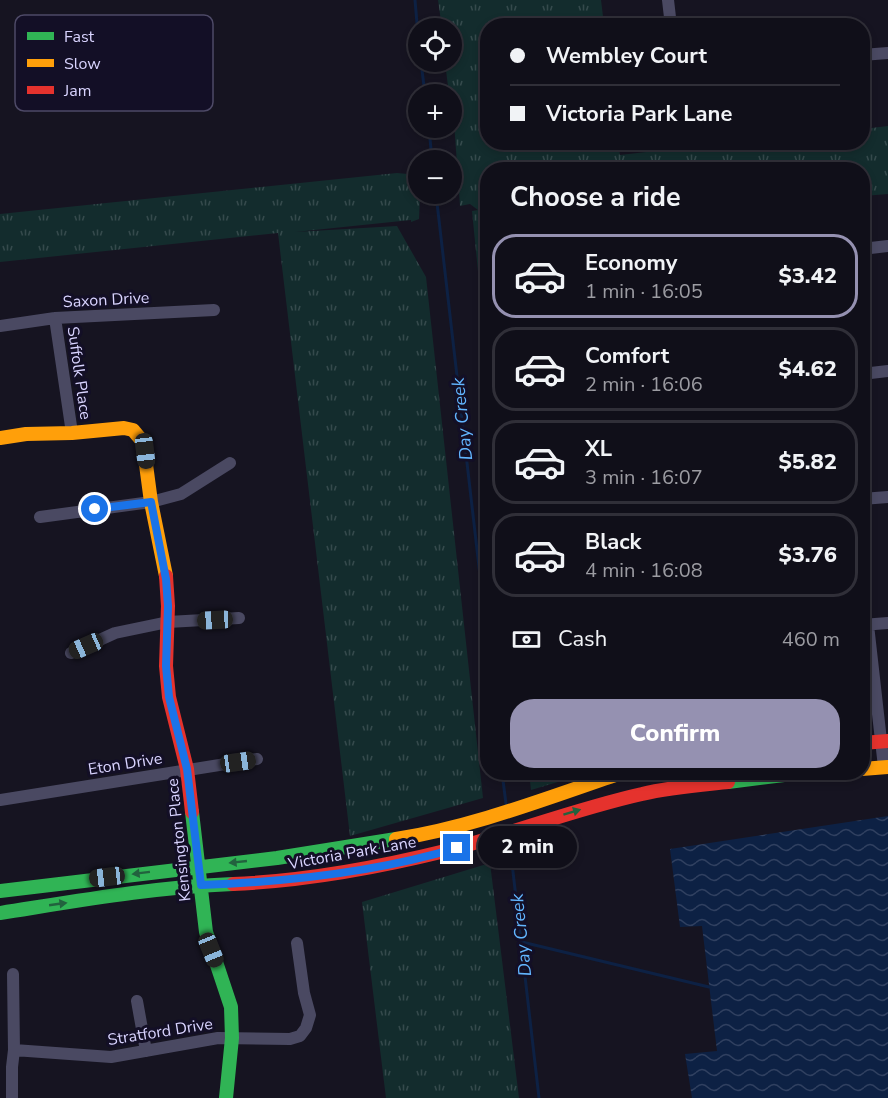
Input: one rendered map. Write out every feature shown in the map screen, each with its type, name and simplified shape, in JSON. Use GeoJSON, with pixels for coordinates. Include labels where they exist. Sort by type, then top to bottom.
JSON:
{"type":"FeatureCollection","features":[{"type":"Feature","properties":{"kind":"street"},"geometry":{"type":"LineString","coordinates":[[668,0],[670,18]]}},
{"type":"Feature","properties":{"kind":"street"},"geometry":{"type":"LineString","coordinates":[[870,54],[888,53]]}},
{"type":"Feature","properties":{"kind":"street"},"geometry":{"type":"LineString","coordinates":[[870,248],[888,246]]}},
{"type":"Feature","properties":{"kind":"street","name":"Saxon Drive"},"geometry":{"type":"LineString","coordinates":[[0,326],[55,318],[214,310]]}},
{"type":"Feature","properties":{"kind":"street","name":"Suffolk Place"},"geometry":{"type":"LineString","coordinates":[[55,318],[72,433]]}},
{"type":"Feature","properties":{"kind":"street"},"geometry":{"type":"LineString","coordinates":[[870,373],[888,371]]}},
{"type":"Feature","properties":{"kind":"street","name":"Kensington Place"},"geometry":{"type":"LineString","coordinates":[[72,433],[124,428],[134,430],[143,442],[151,502],[166,579],[168,622],[166,666],[169,697],[187,769],[203,912],[211,950],[230,1004],[232,1018],[226,1098]]}},
{"type":"Feature","properties":{"kind":"street"},"geometry":{"type":"LineString","coordinates":[[0,438],[27,434],[72,433]]}},
{"type":"Feature","properties":{"kind":"street"},"geometry":{"type":"LineString","coordinates":[[40,517],[151,502],[181,494],[230,463]]}},
{"type":"Feature","properties":{"kind":"street"},"geometry":{"type":"LineString","coordinates":[[870,498],[888,497]]}},
{"type":"Feature","properties":{"kind":"street"},"geometry":{"type":"LineString","coordinates":[[71,653],[115,633],[168,622],[239,618]]}},
{"type":"Feature","properties":{"kind":"street"},"geometry":{"type":"LineString","coordinates":[[870,625],[888,623]]}},
{"type":"Feature","properties":{"kind":"street"},"geometry":{"type":"LineString","coordinates":[[870,654],[885,742],[886,767],[870,768]]}},
{"type":"Feature","properties":{"kind":"street"},"geometry":{"type":"LineString","coordinates":[[870,743],[885,742]]}},
{"type":"Feature","properties":{"kind":"street","name":"Eton Drive"},"geometry":{"type":"LineString","coordinates":[[0,800],[257,759]]}},
{"type":"Feature","properties":{"kind":"street","name":"Victoria Park Lane"},"geometry":{"type":"LineString","coordinates":[[0,891],[277,858],[422,835],[482,819],[599,780]]}},
{"type":"Feature","properties":{"kind":"street","name":"Victoria Park Lane"},"geometry":{"type":"LineString","coordinates":[[0,913],[201,885],[271,882],[384,864],[445,851],[578,810],[644,794],[739,780]]}},
{"type":"Feature","properties":{"kind":"street","name":"Stratford Drive"},"geometry":{"type":"LineString","coordinates":[[14,1050],[111,1057],[218,1038],[290,1039],[300,1036],[306,1028],[310,1015],[304,993],[297,943]]}},
{"type":"Feature","properties":{"kind":"street"},"geometry":{"type":"LineString","coordinates":[[12,1098],[13,974]]}},
{"type":"Feature","properties":{"kind":"street"},"geometry":{"type":"LineString","coordinates":[[137,1001],[146,1051]]}},
{"type":"Feature","properties":{"kind":"green space"},"geometry":{"type":"Polygon","coordinates":[[[438,0],[601,0],[603,18],[480,18],[480,150],[619,150],[620,155],[664,150],[870,150],[870,128],[888,126],[888,194],[870,195],[870,162],[480,162],[480,292],[472,211],[478,210],[470,204],[460,206],[462,204],[462,150],[456,150],[455,138],[462,138],[462,84],[448,84],[446,72],[462,72],[462,18],[441,18],[438,0]]]}},
{"type":"Feature","properties":{"kind":"green space"},"geometry":{"type":"Polygon","coordinates":[[[397,173],[408,174],[408,204],[420,204],[419,219],[411,222],[411,220],[295,232],[397,226],[426,277],[483,798],[350,836],[278,233],[0,262],[0,214],[397,173]]]}},
{"type":"Feature","properties":{"kind":"green space"},"geometry":{"type":"Polygon","coordinates":[[[530,780],[565,780],[531,790],[530,780]]]}},
{"type":"Feature","properties":{"kind":"green space"},"geometry":{"type":"Polygon","coordinates":[[[490,863],[519,1098],[386,1098],[362,902],[490,863]]]}},
{"type":"Feature","properties":{"kind":"water"},"geometry":{"type":"Polygon","coordinates":[[[888,816],[888,1098],[692,1098],[685,1054],[717,1051],[702,926],[680,927],[670,849],[888,816]]]}},
{"type":"Feature","properties":{"kind":"waterway","name":"Day Creek"},"geometry":{"type":"LineString","coordinates":[[415,0],[417,18]]}},
{"type":"Feature","properties":{"kind":"waterway","name":"Day Creek"},"geometry":{"type":"LineString","coordinates":[[422,72],[424,84]]}},
{"type":"Feature","properties":{"kind":"waterway","name":"Day Creek"},"geometry":{"type":"LineString","coordinates":[[430,138],[431,150]]}},
{"type":"Feature","properties":{"kind":"waterway","name":"Day Creek"},"geometry":{"type":"LineString","coordinates":[[437,204],[480,576]]}},
{"type":"Feature","properties":{"kind":"waterway","name":"Day Creek"},"geometry":{"type":"LineString","coordinates":[[503,780],[506,804]]}},
{"type":"Feature","properties":{"kind":"waterway","name":"Day Creek"},"geometry":{"type":"LineString","coordinates":[[509,837],[539,1098]]}},
{"type":"Feature","properties":{"kind":"waterway"},"geometry":{"type":"LineString","coordinates":[[522,942],[709,987]]}},
{"type":"Feature","properties":{"kind":"traffic: fast"},"geometry":{"type":"LineString","coordinates":[[728,782],[744,780]]}},
{"type":"Feature","properties":{"kind":"traffic: fast"},"geometry":{"type":"LineString","coordinates":[[192,812],[206,932],[231,1007],[232,1038],[226,1098]]}},
{"type":"Feature","properties":{"kind":"traffic: fast"},"geometry":{"type":"LineString","coordinates":[[0,891],[277,858],[396,839]]}},
{"type":"Feature","properties":{"kind":"traffic: fast"},"geometry":{"type":"LineString","coordinates":[[0,913],[145,891],[233,884]]}},
{"type":"Feature","properties":{"kind":"traffic: slow"},"geometry":{"type":"LineString","coordinates":[[0,438],[26,434],[72,433],[124,428],[133,430],[143,442],[151,502],[166,576]]}},
{"type":"Feature","properties":{"kind":"traffic: slow"},"geometry":{"type":"LineString","coordinates":[[870,768],[888,767]]}},
{"type":"Feature","properties":{"kind":"traffic: slow"},"geometry":{"type":"LineString","coordinates":[[396,839],[483,819],[601,780]]}},
{"type":"Feature","properties":{"kind":"traffic: jam"},"geometry":{"type":"LineString","coordinates":[[166,576],[168,606],[166,666],[169,697],[187,769],[192,812]]}},
{"type":"Feature","properties":{"kind":"traffic: jam"},"geometry":{"type":"LineString","coordinates":[[870,742],[888,741]]}},
{"type":"Feature","properties":{"kind":"traffic: jam"},"geometry":{"type":"LineString","coordinates":[[233,884],[313,877],[393,863],[445,851],[642,794],[728,782]]}},
{"type":"Feature","properties":{"kind":"route"},"geometry":{"type":"LineString","coordinates":[[95,509],[151,502],[166,579],[168,606],[166,666],[169,697],[187,769],[201,885],[271,882],[405,861],[457,848]]}}]}
